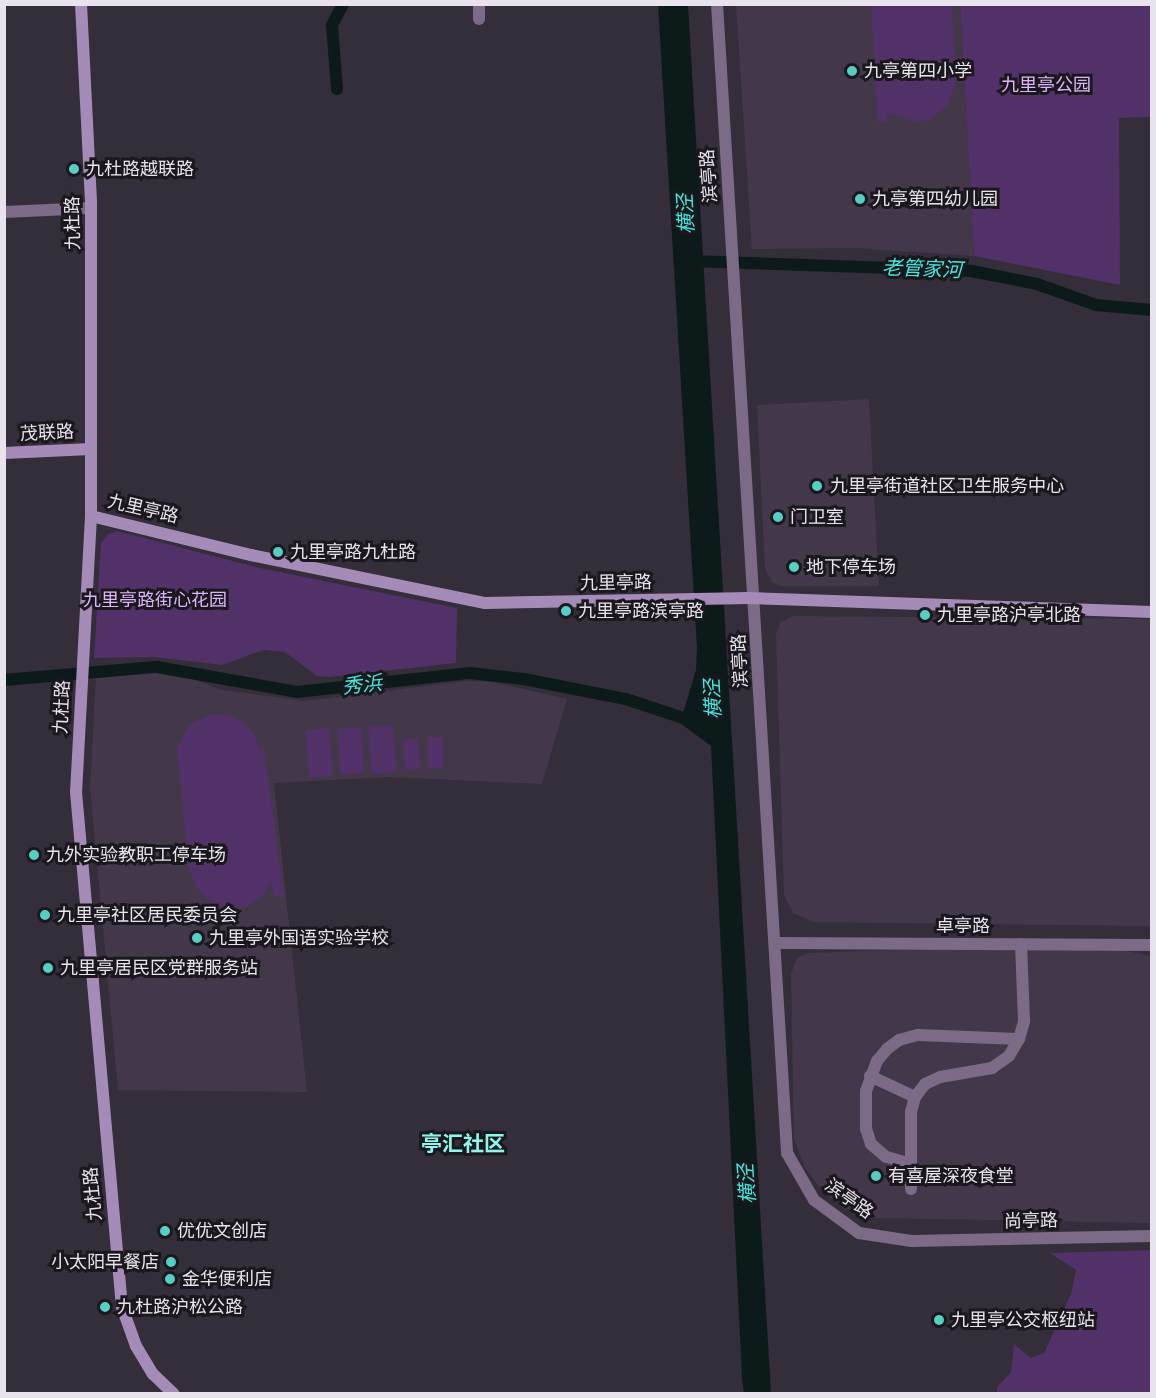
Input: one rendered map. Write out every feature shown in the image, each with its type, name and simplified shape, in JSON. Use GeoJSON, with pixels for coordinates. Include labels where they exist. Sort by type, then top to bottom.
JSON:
{"type":"FeatureCollection","features":[{"type":"Feature","properties":{"kind":"street","name":"九杜路"},"geometry":{"type":"LineString","coordinates":[[81,4],[91,208],[91,516],[76,792],[122,1307],[136,1346],[153,1374],[174,1394]]}},
{"type":"Feature","properties":{"kind":"street"},"geometry":{"type":"LineString","coordinates":[[479,4],[479,19]]}},
{"type":"Feature","properties":{"kind":"street","name":"滨亭路"},"geometry":{"type":"LineString","coordinates":[[717,4],[788,1152],[814,1200],[859,1233],[910,1241]]}},
{"type":"Feature","properties":{"kind":"street"},"geometry":{"type":"LineString","coordinates":[[4,212],[91,208]]}},
{"type":"Feature","properties":{"kind":"street","name":"茂联路"},"geometry":{"type":"LineString","coordinates":[[4,453],[91,449]]}},
{"type":"Feature","properties":{"kind":"street","name":"九里亭路"},"geometry":{"type":"LineString","coordinates":[[91,516],[251,555],[485,603],[755,598],[1152,612]]}},
{"type":"Feature","properties":{"kind":"street","name":"卓亭路"},"geometry":{"type":"LineString","coordinates":[[775,943],[1152,945]]}},
{"type":"Feature","properties":{"kind":"street"},"geometry":{"type":"LineString","coordinates":[[911,1189],[910,1112],[915,1096],[926,1084],[940,1077],[992,1068],[1010,1056],[1019,1039],[1024,1021],[1021,944]]}},
{"type":"Feature","properties":{"kind":"street"},"geometry":{"type":"LineString","coordinates":[[910,1164],[885,1157],[871,1144],[864,1107],[870,1076],[887,1049],[899,1040],[918,1035],[1019,1039]]}},
{"type":"Feature","properties":{"kind":"street"},"geometry":{"type":"LineString","coordinates":[[870,1076],[915,1096]]}},
{"type":"Feature","properties":{"kind":"street","name":"尚亭路"},"geometry":{"type":"LineString","coordinates":[[910,1241],[1152,1236]]}},
{"type":"Feature","properties":{"kind":"shaded area"},"geometry":{"type":"Polygon","coordinates":[[[736,5],[960,5],[974,256],[856,248],[752,249],[736,5]]]}},
{"type":"Feature","properties":{"kind":"shaded area","name":"九里亭街道社区卫生服务中心"},"geometry":{"type":"Polygon","coordinates":[[[869,399],[879,586],[780,586],[772,582],[765,568],[757,405],[869,399]]]}},
{"type":"Feature","properties":{"kind":"shaded area"},"geometry":{"type":"Polygon","coordinates":[[[793,616],[1151,619],[1151,926],[813,922],[793,913],[784,895],[776,634],[780,623],[793,616]]]}},
{"type":"Feature","properties":{"kind":"shaded area","name":"九里亭外国语实验学校"},"geometry":{"type":"Polygon","coordinates":[[[159,672],[188,677],[222,690],[305,701],[465,681],[493,682],[567,699],[542,784],[388,777],[274,783],[307,1092],[118,1090],[90,787],[96,678],[159,672]]]}},
{"type":"Feature","properties":{"kind":"shaded area"},"geometry":{"type":"Polygon","coordinates":[[[1088,943],[1151,956],[1151,1223],[877,1218],[848,1209],[823,1192],[805,1168],[794,1139],[791,973],[798,957],[809,953],[1088,943]]]}},
{"type":"Feature","properties":{"kind":"green space"},"geometry":{"type":"Polygon","coordinates":[[[871,5],[952,5],[956,82],[948,105],[929,120],[916,122],[887,112],[888,122],[878,123],[871,5]]]}},
{"type":"Feature","properties":{"kind":"green space","name":"九里亭公园"},"geometry":{"type":"Polygon","coordinates":[[[960,5],[1151,5],[1151,117],[1119,118],[1120,285],[974,256],[960,5]]]}},
{"type":"Feature","properties":{"kind":"green space","name":"九里亭路街心花园"},"geometry":{"type":"Polygon","coordinates":[[[117,531],[260,568],[457,608],[456,663],[329,677],[317,676],[285,652],[264,650],[222,665],[154,657],[94,658],[101,543],[108,534],[117,531]]]}},
{"type":"Feature","properties":{"kind":"green space"},"geometry":{"type":"Polygon","coordinates":[[[212,714],[228,715],[245,723],[254,733],[260,750],[264,750],[284,896],[274,897],[271,880],[263,896],[247,907],[225,907],[208,900],[196,887],[188,864],[177,748],[189,725],[212,714]]]}},
{"type":"Feature","properties":{"kind":"green space"},"geometry":{"type":"Polygon","coordinates":[[[393,725],[396,772],[371,774],[368,727],[393,725]]]}},
{"type":"Feature","properties":{"kind":"green space"},"geometry":{"type":"Polygon","coordinates":[[[361,727],[364,773],[340,775],[337,729],[361,727]]]}},
{"type":"Feature","properties":{"kind":"green space"},"geometry":{"type":"Polygon","coordinates":[[[329,728],[333,776],[309,778],[305,730],[329,728]]]}},
{"type":"Feature","properties":{"kind":"green space"},"geometry":{"type":"Polygon","coordinates":[[[428,737],[443,737],[443,768],[428,768],[428,737]]]}},
{"type":"Feature","properties":{"kind":"green space"},"geometry":{"type":"Polygon","coordinates":[[[418,738],[420,769],[405,770],[403,739],[418,738]]]}},
{"type":"Feature","properties":{"kind":"green space"},"geometry":{"type":"Polygon","coordinates":[[[1151,1250],[1151,1393],[997,1393],[997,1387],[1011,1372],[1014,1344],[1031,1358],[1044,1353],[1071,1294],[1076,1270],[1050,1253],[1151,1250]]]}},
{"type":"Feature","properties":{"kind":"water","name":"横泾"},"geometry":{"type":"Polygon","coordinates":[[[658,5],[688,5],[771,1393],[744,1393],[742,1378],[711,746],[680,723],[696,670],[697,648],[658,5]]]}},
{"type":"Feature","properties":{"kind":"waterway"},"geometry":{"type":"LineString","coordinates":[[337,89],[332,25],[343,4]]}},
{"type":"Feature","properties":{"kind":"waterway","name":"老管家河"},"geometry":{"type":"LineString","coordinates":[[689,261],[971,271],[1037,284],[1096,305],[1152,310]]}},
{"type":"Feature","properties":{"kind":"waterway","name":"秀浜"},"geometry":{"type":"LineString","coordinates":[[4,680],[157,667],[297,692],[470,673],[524,679],[626,699],[695,722]]}},
{"type":"Feature","properties":{"kind":"place","name":"九亭第四小学"},"geometry":{"type":"Point","coordinates":[852,71]}},
{"type":"Feature","properties":{"kind":"place","name":"九杜路越联路"},"geometry":{"type":"Point","coordinates":[74,169]}},
{"type":"Feature","properties":{"kind":"place","name":"九亭第四幼儿园"},"geometry":{"type":"Point","coordinates":[860,199]}},
{"type":"Feature","properties":{"kind":"place","name":"九里亭街道社区卫生服务中心"},"geometry":{"type":"Point","coordinates":[817,486]}},
{"type":"Feature","properties":{"kind":"place","name":"门卫室"},"geometry":{"type":"Point","coordinates":[778,517]}},
{"type":"Feature","properties":{"kind":"place","name":"九里亭路九杜路"},"geometry":{"type":"Point","coordinates":[278,552]}},
{"type":"Feature","properties":{"kind":"place","name":"地下停车场"},"geometry":{"type":"Point","coordinates":[794,567]}},
{"type":"Feature","properties":{"kind":"place","name":"九里亭路滨亭路"},"geometry":{"type":"Point","coordinates":[566,611]}},
{"type":"Feature","properties":{"kind":"place","name":"九里亭路沪亭北路"},"geometry":{"type":"Point","coordinates":[925,615]}},
{"type":"Feature","properties":{"kind":"place","name":"九外实验教职工停车场"},"geometry":{"type":"Point","coordinates":[34,855]}},
{"type":"Feature","properties":{"kind":"place","name":"九里亭社区居民委员会"},"geometry":{"type":"Point","coordinates":[45,915]}},
{"type":"Feature","properties":{"kind":"place","name":"九里亭外国语实验学校"},"geometry":{"type":"Point","coordinates":[197,938]}},
{"type":"Feature","properties":{"kind":"place","name":"九里亭居民区党群服务站"},"geometry":{"type":"Point","coordinates":[48,968]}},
{"type":"Feature","properties":{"kind":"place","name":"有喜屋深夜食堂"},"geometry":{"type":"Point","coordinates":[876,1176]}},
{"type":"Feature","properties":{"kind":"place","name":"优优文创店"},"geometry":{"type":"Point","coordinates":[165,1231]}},
{"type":"Feature","properties":{"kind":"place","name":"小太阳早餐店"},"geometry":{"type":"Point","coordinates":[171,1262]}},
{"type":"Feature","properties":{"kind":"place","name":"金华便利店"},"geometry":{"type":"Point","coordinates":[170,1279]}},
{"type":"Feature","properties":{"kind":"place","name":"九杜路沪松公路"},"geometry":{"type":"Point","coordinates":[105,1307]}},
{"type":"Feature","properties":{"kind":"place","name":"九里亭公交枢纽站"},"geometry":{"type":"Point","coordinates":[939,1320]}},
{"type":"Feature","properties":{"kind":"district","name":"亭汇社区"},"geometry":{"type":"Point","coordinates":[463,1144]}}]}
